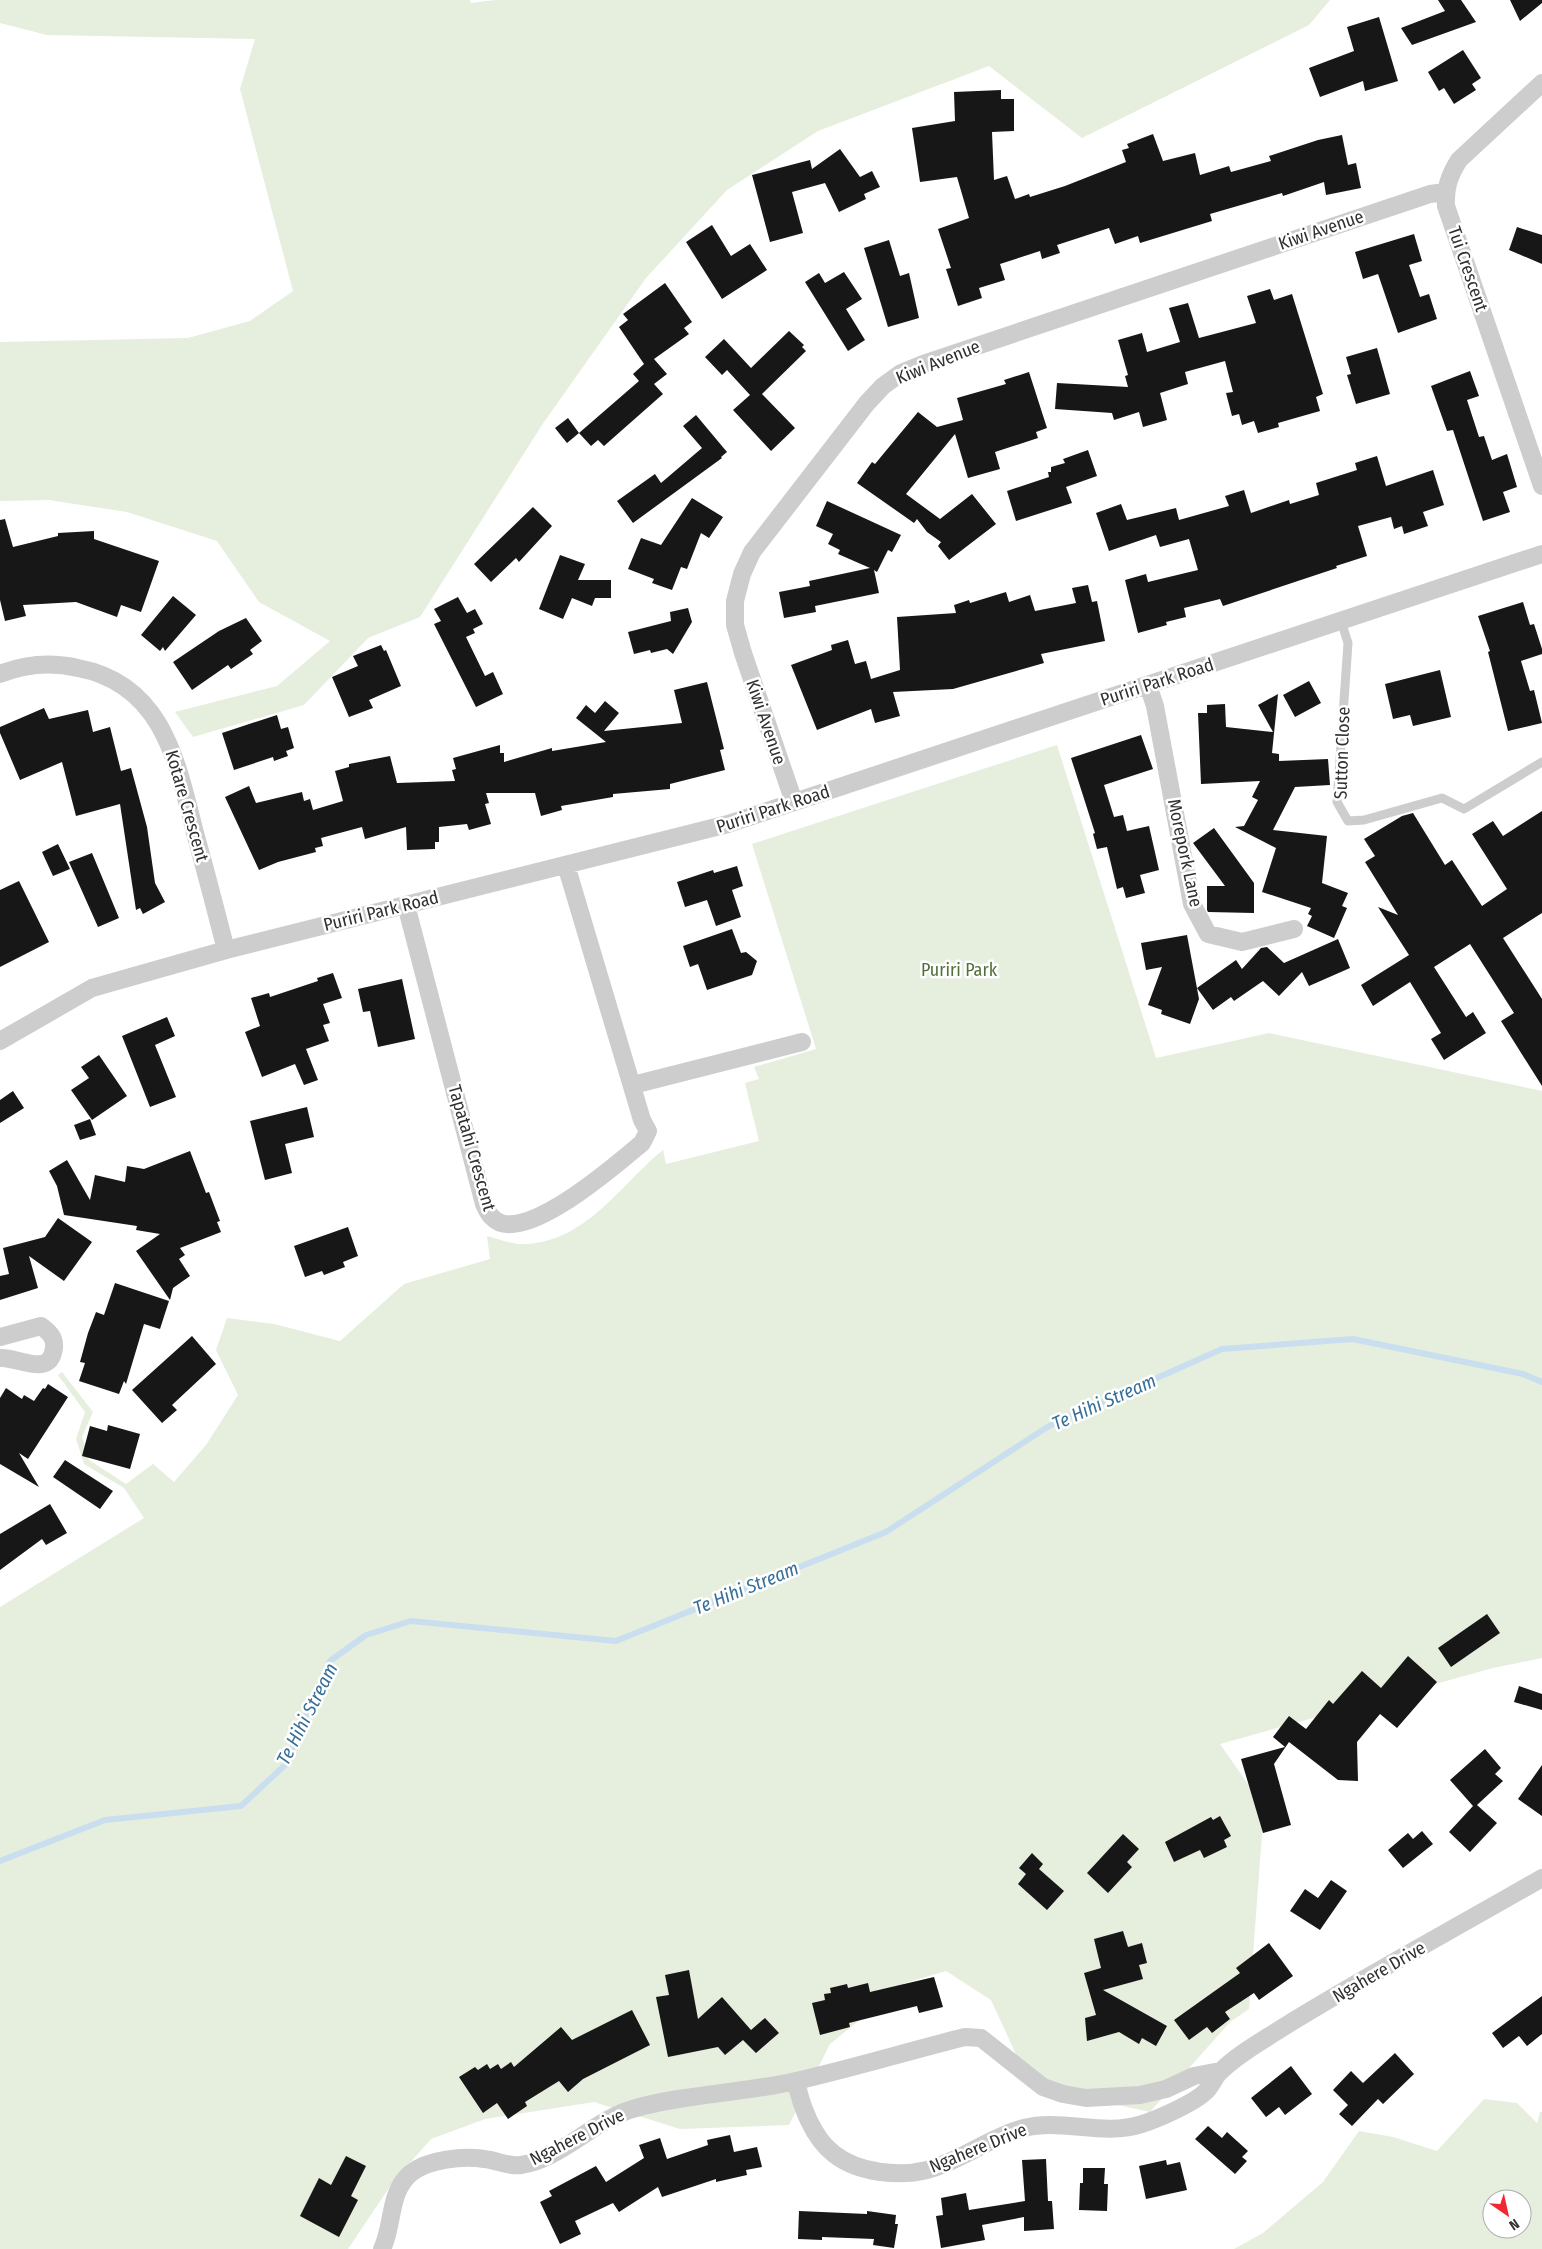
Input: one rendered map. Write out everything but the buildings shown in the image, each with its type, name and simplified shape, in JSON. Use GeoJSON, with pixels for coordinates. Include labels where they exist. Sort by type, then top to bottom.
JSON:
{"type":"FeatureCollection","features":[{"type":"Feature","properties":{"kind":"street"},"geometry":{"type":"LineString","coordinates":[[1445,192],[1450,175],[1459,160],[1542,83]]}},
{"type":"Feature","properties":{"kind":"street","name":"Tui Crescent"},"geometry":{"type":"LineString","coordinates":[[1445,192],[1446,206],[1542,486]]}},
{"type":"Feature","properties":{"kind":"street","name":"Kiwi Avenue"},"geometry":{"type":"LineString","coordinates":[[794,802],[742,653],[735,625],[735,601],[742,574],[752,552],[862,409],[883,386],[901,373],[924,364],[1430,194],[1445,192]]}},
{"type":"Feature","properties":{"kind":"street","name":"Puriri Park Road"},"geometry":{"type":"LineString","coordinates":[[0,1040],[92,988],[226,950],[728,824],[1542,554]]}},
{"type":"Feature","properties":{"kind":"street","name":"Kotare Crescent"},"geometry":{"type":"LineString","coordinates":[[0,674],[34,664],[63,665],[90,670],[112,679],[134,694],[152,712],[174,754],[226,950]]}},
{"type":"Feature","properties":{"kind":"street","name":"Morepork Lane"},"geometry":{"type":"LineString","coordinates":[[1148,685],[1155,706],[1192,904],[1208,934],[1242,942],[1294,929]]}},
{"type":"Feature","properties":{"kind":"street","name":"Tapatahi Crescent"},"geometry":{"type":"LineString","coordinates":[[406,905],[484,1204],[492,1218],[505,1224],[521,1223],[562,1206],[642,1143],[648,1131],[642,1120],[566,865]]}},
{"type":"Feature","properties":{"kind":"street"},"geometry":{"type":"LineString","coordinates":[[633,1085],[802,1042]]}},
{"type":"Feature","properties":{"kind":"street"},"geometry":{"type":"LineString","coordinates":[[0,1337],[41,1326],[50,1333],[54,1342],[53,1352],[47,1362],[35,1366],[0,1358]]}},
{"type":"Feature","properties":{"kind":"street","name":"Ngahere Drive"},"geometry":{"type":"LineString","coordinates":[[796,2081],[799,2097],[809,2120],[821,2140],[834,2154],[854,2165],[882,2172],[908,2174],[928,2170],[1009,2132],[1026,2127],[1043,2125],[1116,2129],[1142,2124],[1172,2111],[1205,2092],[1220,2071],[1283,2027],[1542,1878]]}},
{"type":"Feature","properties":{"kind":"street","name":"Ngahere Drive"},"geometry":{"type":"LineString","coordinates":[[382,2249],[388,2236],[396,2194],[403,2182],[420,2168],[470,2158],[520,2166],[546,2156],[591,2128],[634,2108],[796,2081],[965,2037],[981,2038],[1043,2087],[1063,2094],[1086,2098],[1140,2095],[1166,2089],[1194,2076],[1220,2071]]}},
{"type":"Feature","properties":{"kind":"lane","name":"Sutton Close"},"geometry":{"type":"LineString","coordinates":[[1341,620],[1348,643],[1337,802],[1348,822],[1364,820],[1442,798],[1464,809],[1542,762]]}},
{"type":"Feature","properties":{"kind":"green space"},"geometry":{"type":"Polygon","coordinates":[[[0,0],[470,0],[471,3],[495,0],[1330,0],[1309,25],[1082,138],[989,66],[818,131],[727,190],[646,278],[544,422],[420,617],[368,638],[304,705],[193,737],[175,712],[277,686],[330,641],[259,602],[217,541],[127,512],[49,500],[0,501],[0,342],[188,338],[250,321],[293,291],[240,89],[255,39],[47,35],[0,23],[0,0]]]}},
{"type":"Feature","properties":{"kind":"green space","name":"Puriri Park"},"geometry":{"type":"Polygon","coordinates":[[[1057,745],[1156,1058],[1269,1033],[1542,1091],[1542,1658],[1493,1668],[1220,1744],[1264,1807],[1249,2009],[1230,2022],[1150,2112],[1075,2096],[1021,2065],[991,2000],[946,1971],[905,1983],[830,2044],[789,2125],[680,2129],[594,2102],[485,2119],[431,2139],[393,2182],[348,2249],[0,2249],[0,1607],[144,1518],[124,1488],[84,1464],[76,1439],[85,1412],[58,1375],[62,1372],[93,1412],[82,1437],[89,1460],[126,1484],[153,1464],[174,1482],[206,1445],[238,1395],[216,1350],[227,1318],[274,1324],[340,1341],[404,1284],[490,1259],[487,1236],[511,1243],[525,1244],[547,1241],[584,1223],[617,1195],[663,1150],[666,1164],[759,1141],[745,1083],[759,1079],[754,1067],[816,1049],[752,844],[1057,745]]]}},
{"type":"Feature","properties":{"kind":"green space"},"geometry":{"type":"Polygon","coordinates":[[[1484,2099],[1517,2103],[1537,2123],[1540,2112],[1542,2112],[1542,2249],[1234,2249],[1263,2233],[1323,2182],[1359,2131],[1393,2137],[1437,2151],[1484,2099]]]}},
{"type":"Feature","properties":{"kind":"waterway","name":"Te Hihi Stream"},"geometry":{"type":"LineString","coordinates":[[0,1861],[105,1820],[241,1806],[285,1765],[330,1661],[366,1635],[411,1621],[616,1641],[886,1532],[1049,1426],[1222,1349],[1353,1339],[1523,1374],[1542,1382]]}}]}
